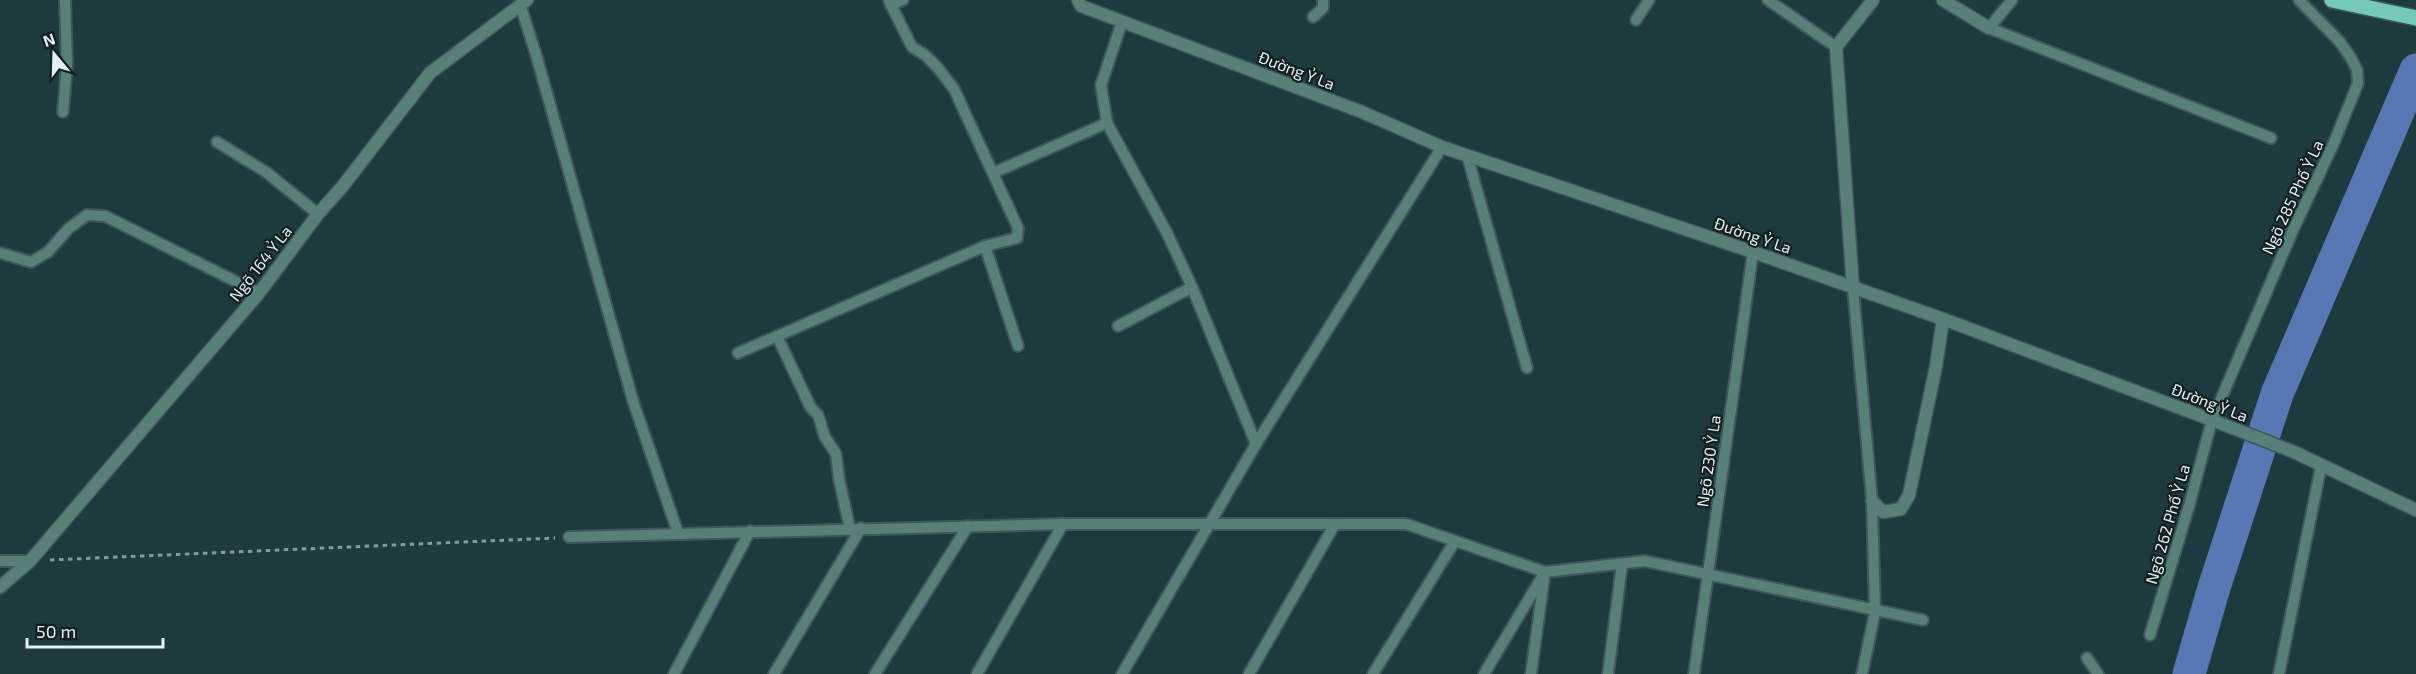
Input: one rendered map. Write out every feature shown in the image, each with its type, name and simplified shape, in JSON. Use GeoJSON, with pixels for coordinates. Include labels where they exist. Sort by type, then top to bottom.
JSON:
{"type":"FeatureCollection","features":[{"type":"Feature","properties":{"kind":"main road"},"geometry":{"type":"LineString","coordinates":[[2332,0],[2416,18]]}},
{"type":"Feature","properties":{"kind":"street","name":"Đường Ỷ La"},"geometry":{"type":"LineString","coordinates":[[1078,0],[1082,6],[1362,112],[1442,147],[1943,319],[2212,420],[2294,452],[2321,467],[2416,510]]}},
{"type":"Feature","properties":{"kind":"street"},"geometry":{"type":"LineString","coordinates":[[1853,288],[1836,47],[1873,0]]}},
{"type":"Feature","properties":{"kind":"street"},"geometry":{"type":"LineString","coordinates":[[1943,0],[1989,28]]}},
{"type":"Feature","properties":{"kind":"street","name":"Ngõ 164 Ỷ La"},"geometry":{"type":"LineString","coordinates":[[0,588],[30,561],[260,293],[318,214],[342,187],[430,74],[523,2]]}},
{"type":"Feature","properties":{"kind":"street"},"geometry":{"type":"LineString","coordinates":[[1872,501],[1883,512],[1901,509],[1909,495],[1936,366],[1943,319]]}},
{"type":"Feature","properties":{"kind":"lane"},"geometry":{"type":"LineString","coordinates":[[63,112],[67,65],[65,0]]}},
{"type":"Feature","properties":{"kind":"lane"},"geometry":{"type":"LineString","coordinates":[[738,353],[985,246],[1017,238],[1018,233],[993,173],[954,89],[926,55],[912,47],[890,2],[903,0]]}},
{"type":"Feature","properties":{"kind":"lane"},"geometry":{"type":"LineString","coordinates":[[1313,17],[1323,8],[1323,0]]}},
{"type":"Feature","properties":{"kind":"lane"},"geometry":{"type":"LineString","coordinates":[[1636,20],[1649,0]]}},
{"type":"Feature","properties":{"kind":"lane"},"geometry":{"type":"LineString","coordinates":[[1768,0],[1836,47]]}},
{"type":"Feature","properties":{"kind":"lane"},"geometry":{"type":"LineString","coordinates":[[2012,0],[1989,28],[2271,138]]}},
{"type":"Feature","properties":{"kind":"lane","name":"Ngõ 285 Phố Ỷ La"},"geometry":{"type":"LineString","coordinates":[[2212,420],[2358,83],[2357,70],[2340,42],[2299,0]]}},
{"type":"Feature","properties":{"kind":"lane"},"geometry":{"type":"LineString","coordinates":[[523,2],[633,401],[678,533]]}},
{"type":"Feature","properties":{"kind":"lane"},"geometry":{"type":"LineString","coordinates":[[1122,22],[1101,84],[1107,123],[1167,233],[1192,287],[1256,444]]}},
{"type":"Feature","properties":{"kind":"lane"},"geometry":{"type":"LineString","coordinates":[[993,173],[1107,123]]}},
{"type":"Feature","properties":{"kind":"lane"},"geometry":{"type":"LineString","coordinates":[[217,142],[266,172],[318,214]]}},
{"type":"Feature","properties":{"kind":"lane"},"geometry":{"type":"LineString","coordinates":[[1122,674],[1256,444],[1442,147]]}},
{"type":"Feature","properties":{"kind":"lane"},"geometry":{"type":"LineString","coordinates":[[1467,155],[1527,368]]}},
{"type":"Feature","properties":{"kind":"lane"},"geometry":{"type":"LineString","coordinates":[[0,254],[31,262],[48,252],[68,230],[87,215],[105,216],[260,293]]}},
{"type":"Feature","properties":{"kind":"lane"},"geometry":{"type":"LineString","coordinates":[[985,246],[1018,346]]}},
{"type":"Feature","properties":{"kind":"lane","name":"Ngõ 230 Ỷ La"},"geometry":{"type":"LineString","coordinates":[[1694,674],[1753,252]]}},
{"type":"Feature","properties":{"kind":"lane"},"geometry":{"type":"LineString","coordinates":[[1118,326],[1192,287]]}},
{"type":"Feature","properties":{"kind":"lane"},"geometry":{"type":"LineString","coordinates":[[1853,288],[1872,501],[1875,612],[1862,674]]}},
{"type":"Feature","properties":{"kind":"lane"},"geometry":{"type":"LineString","coordinates":[[774,674],[856,529],[839,479],[837,454],[825,437],[818,415],[811,408],[777,336]]}},
{"type":"Feature","properties":{"kind":"lane","name":"Ngõ 262 Phố Ỷ La"},"geometry":{"type":"LineString","coordinates":[[2150,635],[2212,420]]}},
{"type":"Feature","properties":{"kind":"lane"},"geometry":{"type":"LineString","coordinates":[[2279,674],[2321,467]]}},
{"type":"Feature","properties":{"kind":"lane"},"geometry":{"type":"LineString","coordinates":[[569,537],[1062,524],[1406,524],[1545,572],[1645,561],[1875,612],[1923,620]]}},
{"type":"Feature","properties":{"kind":"lane"},"geometry":{"type":"LineString","coordinates":[[977,674],[1062,524]]}},
{"type":"Feature","properties":{"kind":"lane"},"geometry":{"type":"LineString","coordinates":[[1249,674],[1335,524]]}},
{"type":"Feature","properties":{"kind":"lane"},"geometry":{"type":"LineString","coordinates":[[875,674],[968,526]]}},
{"type":"Feature","properties":{"kind":"lane"},"geometry":{"type":"LineString","coordinates":[[674,674],[750,531]]}},
{"type":"Feature","properties":{"kind":"lane"},"geometry":{"type":"LineString","coordinates":[[1373,674],[1455,541]]}},
{"type":"Feature","properties":{"kind":"lane"},"geometry":{"type":"LineString","coordinates":[[0,561],[30,561]]}},
{"type":"Feature","properties":{"kind":"lane"},"geometry":{"type":"LineString","coordinates":[[1608,674],[1622,564]]}},
{"type":"Feature","properties":{"kind":"lane"},"geometry":{"type":"LineString","coordinates":[[1484,674],[1545,572]]}},
{"type":"Feature","properties":{"kind":"lane"},"geometry":{"type":"LineString","coordinates":[[1531,674],[1545,572]]}},
{"type":"Feature","properties":{"kind":"lane"},"geometry":{"type":"LineString","coordinates":[[2087,658],[2098,674]]}},
{"type":"Feature","properties":{"kind":"path"},"geometry":{"type":"LineString","coordinates":[[30,561],[569,537]]}},
{"type":"Feature","properties":{"kind":"waterway"},"geometry":{"type":"LineString","coordinates":[[2189,674],[2213,591],[2277,394],[2416,70]]}}]}
